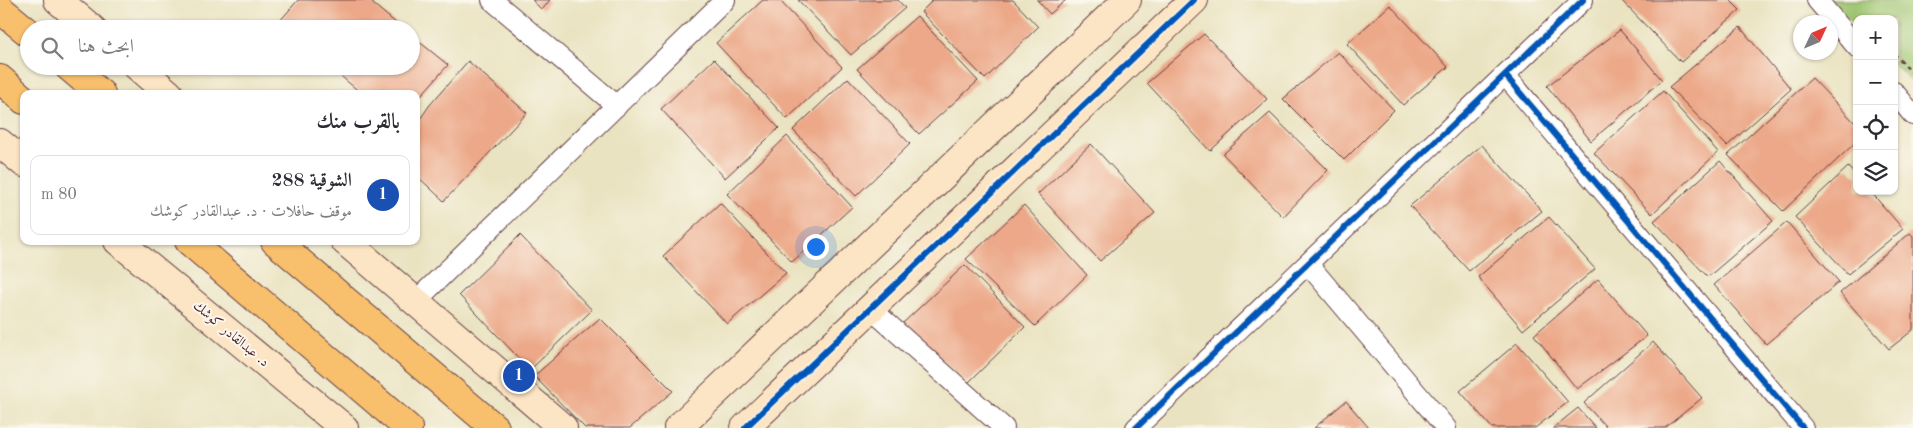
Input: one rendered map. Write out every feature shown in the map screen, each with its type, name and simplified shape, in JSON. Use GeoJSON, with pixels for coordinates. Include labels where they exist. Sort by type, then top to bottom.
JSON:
{"type":"FeatureCollection","features":[{"type":"Feature","properties":{"kind":"main road"},"geometry":{"type":"LineString","coordinates":[[0,9],[20,26]]}},
{"type":"Feature","properties":{"kind":"main road"},"geometry":{"type":"LineString","coordinates":[[79,75],[96,90]]}},
{"type":"Feature","properties":{"kind":"main road"},"geometry":{"type":"LineString","coordinates":[[0,79],[20,96]]}},
{"type":"Feature","properties":{"kind":"main road"},"geometry":{"type":"LineString","coordinates":[[194,245],[408,428]]}},
{"type":"Feature","properties":{"kind":"main road"},"geometry":{"type":"LineString","coordinates":[[280,245],[495,428]]}},
{"type":"Feature","properties":{"kind":"street"},"geometry":{"type":"LineString","coordinates":[[58,0],[78,20]]}},
{"type":"Feature","properties":{"kind":"street"},"geometry":{"type":"LineString","coordinates":[[492,0],[616,106]]}},
{"type":"Feature","properties":{"kind":"street"},"geometry":{"type":"LineString","coordinates":[[416,301],[725,0]]}},
{"type":"Feature","properties":{"kind":"street"},"geometry":{"type":"LineString","coordinates":[[678,428],[1127,0]]}},
{"type":"Feature","properties":{"kind":"street"},"geometry":{"type":"LineString","coordinates":[[745,428],[1194,0]]}},
{"type":"Feature","properties":{"kind":"street"},"geometry":{"type":"LineString","coordinates":[[1136,428],[1583,0]]}},
{"type":"Feature","properties":{"kind":"street"},"geometry":{"type":"LineString","coordinates":[[1817,0],[1853,42]]}},
{"type":"Feature","properties":{"kind":"street"},"geometry":{"type":"LineString","coordinates":[[147,75],[164,90]]}},
{"type":"Feature","properties":{"kind":"street"},"geometry":{"type":"LineString","coordinates":[[1505,76],[1803,428]]}},
{"type":"Feature","properties":{"kind":"street"},"geometry":{"type":"LineString","coordinates":[[1898,97],[1913,115]]}},
{"type":"Feature","properties":{"kind":"street"},"geometry":{"type":"LineString","coordinates":[[0,144],[20,160]]}},
{"type":"Feature","properties":{"kind":"street","name":"د. عبدالقادر كوشك"},"geometry":{"type":"LineString","coordinates":[[123,245],[337,426]]}},
{"type":"Feature","properties":{"kind":"street"},"geometry":{"type":"LineString","coordinates":[[350,245],[563,428]]}},
{"type":"Feature","properties":{"kind":"street"},"geometry":{"type":"LineString","coordinates":[[1308,264],[1446,428]]}},
{"type":"Feature","properties":{"kind":"street"},"geometry":{"type":"LineString","coordinates":[[870,308],[1004,428]]}},
{"type":"Feature","properties":{"kind":"path"},"geometry":{"type":"LineString","coordinates":[[1898,58],[1913,73]]}},
{"type":"Feature","properties":{"kind":"green space"},"geometry":{"type":"Polygon","coordinates":[[[1830,0],[1913,0],[1913,83],[1898,68],[1898,15],[1853,15],[1853,23],[1830,0]]]}},
{"type":"Feature","properties":{"kind":"building"},"geometry":{"type":"Polygon","coordinates":[[[298,0],[375,0],[372,3],[392,20],[281,20],[298,0]]]}},
{"type":"Feature","properties":{"kind":"building"},"geometry":{"type":"Polygon","coordinates":[[[532,0],[550,0],[542,10],[532,0]]]}},
{"type":"Feature","properties":{"kind":"building"},"geometry":{"type":"Polygon","coordinates":[[[763,0],[779,0],[842,67],[787,119],[716,43],[763,0]]]}},
{"type":"Feature","properties":{"kind":"building"},"geometry":{"type":"Polygon","coordinates":[[[798,0],[898,0],[905,8],[851,55],[798,0]]]}},
{"type":"Feature","properties":{"kind":"building"},"geometry":{"type":"Polygon","coordinates":[[[933,0],[1013,0],[1038,27],[985,79],[921,12],[933,0]]]}},
{"type":"Feature","properties":{"kind":"building"},"geometry":{"type":"Polygon","coordinates":[[[1037,0],[1066,0],[1050,14],[1037,0]]]}},
{"type":"Feature","properties":{"kind":"building"},"geometry":{"type":"Polygon","coordinates":[[[1623,0],[1730,0],[1740,10],[1681,62],[1623,0]]]}},
{"type":"Feature","properties":{"kind":"building"},"geometry":{"type":"Polygon","coordinates":[[[1390,5],[1448,67],[1403,105],[1347,44],[1390,5]]]}},
{"type":"Feature","properties":{"kind":"building"},"geometry":{"type":"Polygon","coordinates":[[[917,16],[978,81],[919,134],[857,69],[917,16]]]}},
{"type":"Feature","properties":{"kind":"building"},"geometry":{"type":"Polygon","coordinates":[[[1740,27],[1791,89],[1727,146],[1669,87],[1740,27]]]}},
{"type":"Feature","properties":{"kind":"building"},"geometry":{"type":"Polygon","coordinates":[[[1620,30],[1662,80],[1591,141],[1547,86],[1620,30]]]}},
{"type":"Feature","properties":{"kind":"building"},"geometry":{"type":"Polygon","coordinates":[[[1204,34],[1267,99],[1210,151],[1147,83],[1204,34]]]}},
{"type":"Feature","properties":{"kind":"building"},"geometry":{"type":"Polygon","coordinates":[[[420,42],[448,65],[420,96],[420,90],[357,90],[340,75],[420,75],[420,42]]]}},
{"type":"Feature","properties":{"kind":"building"},"geometry":{"type":"Polygon","coordinates":[[[1338,52],[1394,110],[1344,160],[1283,99],[1338,52]]]}},
{"type":"Feature","properties":{"kind":"building"},"geometry":{"type":"Polygon","coordinates":[[[714,59],[779,128],[725,178],[661,109],[714,59]]]}},
{"type":"Feature","properties":{"kind":"building"},"geometry":{"type":"Polygon","coordinates":[[[468,61],[527,113],[444,201],[420,179],[420,119],[468,61]]]}},
{"type":"Feature","properties":{"kind":"building"},"geometry":{"type":"Polygon","coordinates":[[[848,78],[910,144],[856,196],[793,130],[848,78]]]}},
{"type":"Feature","properties":{"kind":"building"},"geometry":{"type":"Polygon","coordinates":[[[1812,78],[1853,121],[1853,145],[1783,211],[1728,155],[1812,78]]]}},
{"type":"Feature","properties":{"kind":"building"},"geometry":{"type":"Polygon","coordinates":[[[1663,91],[1718,152],[1652,214],[1594,153],[1663,91]]]}},
{"type":"Feature","properties":{"kind":"building"},"geometry":{"type":"Polygon","coordinates":[[[1270,113],[1328,170],[1283,217],[1223,154],[1270,113]]]}},
{"type":"Feature","properties":{"kind":"building"},"geometry":{"type":"Polygon","coordinates":[[[787,136],[852,207],[792,262],[727,194],[787,136]]]}},
{"type":"Feature","properties":{"kind":"building"},"geometry":{"type":"Polygon","coordinates":[[[1091,144],[1155,213],[1100,261],[1038,194],[1091,144]]]}},
{"type":"Feature","properties":{"kind":"building"},"geometry":{"type":"Polygon","coordinates":[[[1482,145],[1542,211],[1469,271],[1410,206],[1482,145]]]}},
{"type":"Feature","properties":{"kind":"building"},"geometry":{"type":"Polygon","coordinates":[[[1720,161],[1773,221],[1708,277],[1654,221],[1720,161]]]}},
{"type":"Feature","properties":{"kind":"building"},"geometry":{"type":"Polygon","coordinates":[[[1848,167],[1853,173],[1853,195],[1873,195],[1903,229],[1848,274],[1795,217],[1848,167]]]}},
{"type":"Feature","properties":{"kind":"building"},"geometry":{"type":"Polygon","coordinates":[[[720,203],[786,273],[727,324],[663,256],[720,203]]]}},
{"type":"Feature","properties":{"kind":"building"},"geometry":{"type":"Polygon","coordinates":[[[1024,205],[1087,275],[1035,326],[966,259],[1024,205]]]}},
{"type":"Feature","properties":{"kind":"building"},"geometry":{"type":"Polygon","coordinates":[[[1549,217],[1595,269],[1523,330],[1478,277],[1549,217]]]}},
{"type":"Feature","properties":{"kind":"building"},"geometry":{"type":"Polygon","coordinates":[[[1787,222],[1839,282],[1766,344],[1714,285],[1787,222]]]}},
{"type":"Feature","properties":{"kind":"building"},"geometry":{"type":"Polygon","coordinates":[[[1910,233],[1913,236],[1913,330],[1889,349],[1840,293],[1910,233]]]}},
{"type":"Feature","properties":{"kind":"building"},"geometry":{"type":"Polygon","coordinates":[[[520,235],[592,310],[530,370],[459,295],[520,235]]]}},
{"type":"Feature","properties":{"kind":"building"},"geometry":{"type":"Polygon","coordinates":[[[965,265],[1025,327],[968,383],[902,324],[965,265]]]}},
{"type":"Feature","properties":{"kind":"building"},"geometry":{"type":"Polygon","coordinates":[[[1598,279],[1647,336],[1577,389],[1534,335],[1598,279]]]}},
{"type":"Feature","properties":{"kind":"building"},"geometry":{"type":"Polygon","coordinates":[[[600,318],[673,391],[630,428],[585,428],[534,376],[600,318]]]}},
{"type":"Feature","properties":{"kind":"building"},"geometry":{"type":"Polygon","coordinates":[[[1653,342],[1702,398],[1665,428],[1607,428],[1584,403],[1653,342]]]}},
{"type":"Feature","properties":{"kind":"building"},"geometry":{"type":"Polygon","coordinates":[[[1517,343],[1568,402],[1535,428],[1492,428],[1460,391],[1517,343]]]}},
{"type":"Feature","properties":{"kind":"building"},"geometry":{"type":"Polygon","coordinates":[[[1346,401],[1369,428],[1314,428],[1346,401]]]}},
{"type":"Feature","properties":{"kind":"building"},"geometry":{"type":"Polygon","coordinates":[[[1578,408],[1596,428],[1553,428],[1578,408]]]}},
{"type":"Feature","properties":{"kind":"cycle path"},"geometry":{"type":"LineString","coordinates":[[745,428],[1194,0]]}},
{"type":"Feature","properties":{"kind":"cycle path"},"geometry":{"type":"LineString","coordinates":[[1136,428],[1583,0]]}},
{"type":"Feature","properties":{"kind":"cycle path"},"geometry":{"type":"LineString","coordinates":[[1505,75],[1803,428]]}},
{"type":"Feature","properties":{"kind":"place","name":"الشوقية 288"},"geometry":{"type":"Point","coordinates":[519,376]}}]}
